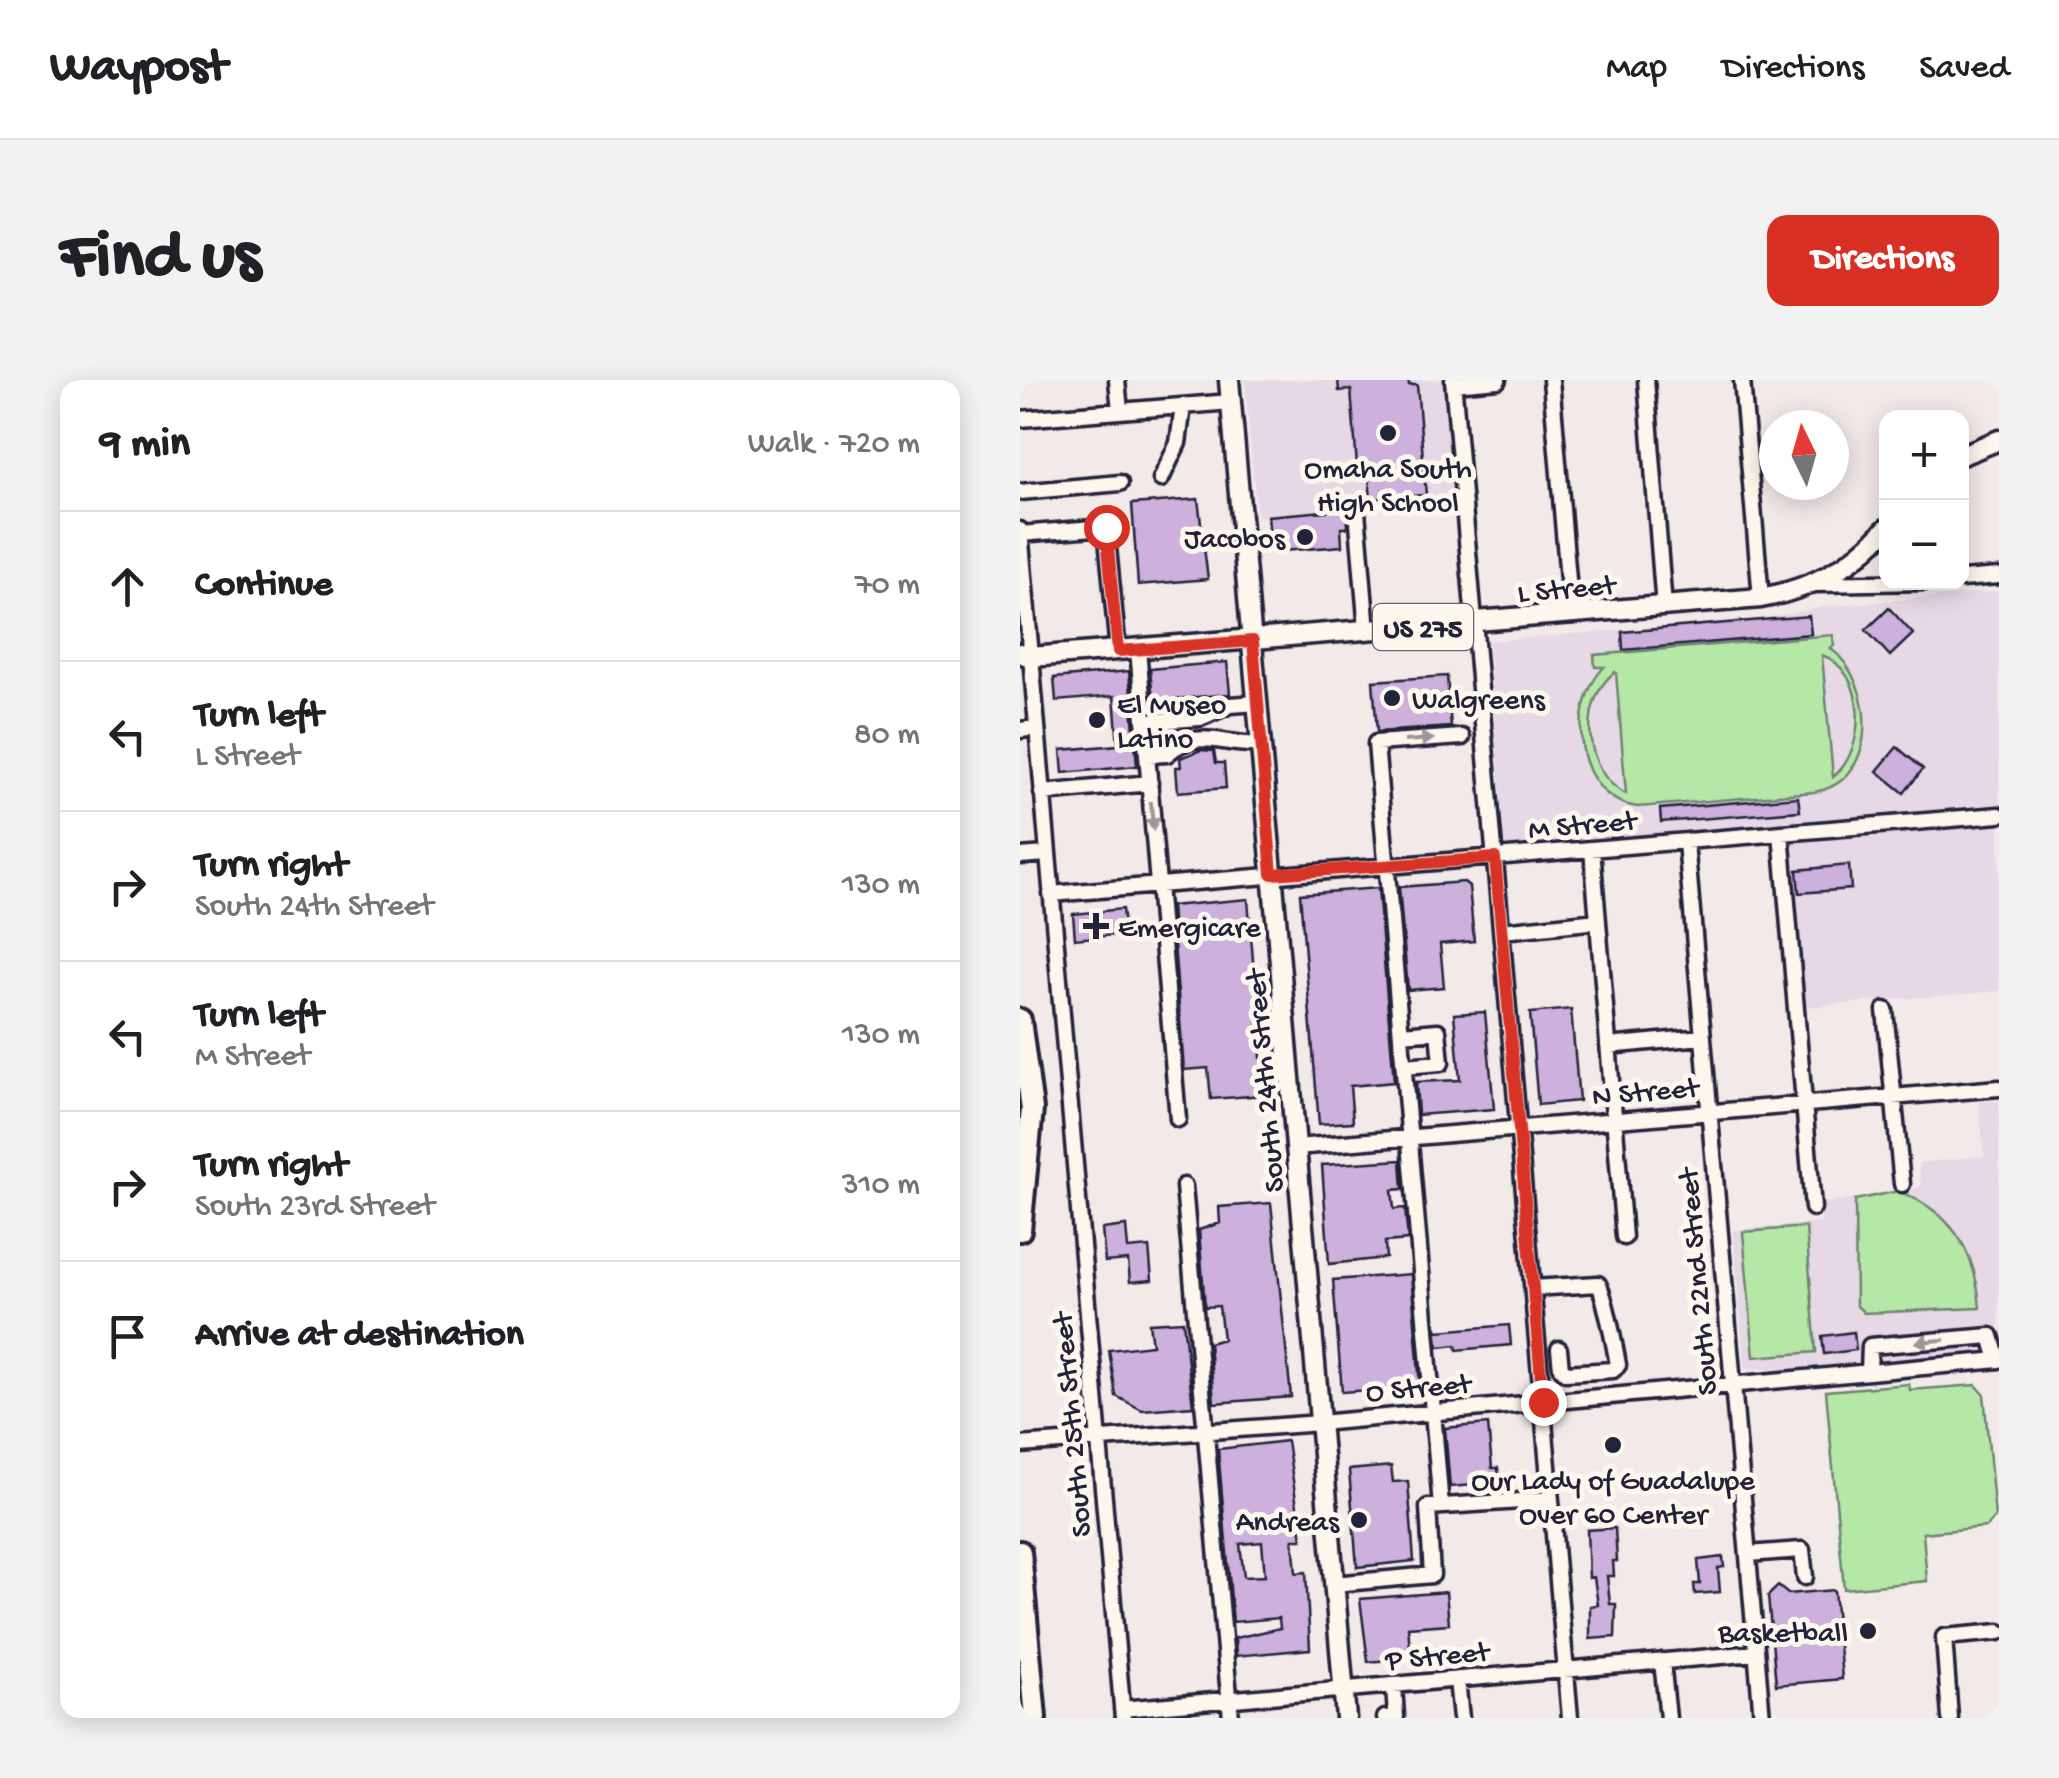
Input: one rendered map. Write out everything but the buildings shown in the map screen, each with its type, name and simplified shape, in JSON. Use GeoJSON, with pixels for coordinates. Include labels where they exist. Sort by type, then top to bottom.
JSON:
{"type":"FeatureCollection","features":[{"type":"Feature","properties":{"kind":"highway"},"geometry":{"type":"LineString","coordinates":[[1020,1020],[1032,1109],[1020,1230]]}},
{"type":"Feature","properties":{"kind":"highway"},"geometry":{"type":"LineString","coordinates":[[1020,1552],[1035,1718]]}},
{"type":"Feature","properties":{"kind":"main road","name":"South 24th Street"},"geometry":{"type":"LineString","coordinates":[[1229,380],[1346,1718]]}},
{"type":"Feature","properties":{"kind":"main road"},"geometry":{"type":"LineString","coordinates":[[1969,452],[1999,440]]}},
{"type":"Feature","properties":{"kind":"main road","name":"US 275"},"geometry":{"type":"LineString","coordinates":[[1814,584],[1858,557],[1879,536]]}},
{"type":"Feature","properties":{"kind":"main road","name":"L Street"},"geometry":{"type":"LineString","coordinates":[[1024,658],[1761,598],[1814,584]]}},
{"type":"Feature","properties":{"kind":"street"},"geometry":{"type":"LineString","coordinates":[[1117,380],[1120,411]]}},
{"type":"Feature","properties":{"kind":"street"},"geometry":{"type":"LineString","coordinates":[[1498,380],[1454,382],[1570,1718]]}},
{"type":"Feature","properties":{"kind":"street"},"geometry":{"type":"LineString","coordinates":[[1551,380],[1572,614]]}},
{"type":"Feature","properties":{"kind":"street"},"geometry":{"type":"LineString","coordinates":[[1646,380],[1664,607]]}},
{"type":"Feature","properties":{"kind":"street"},"geometry":{"type":"LineString","coordinates":[[1742,380],[1761,598]]}},
{"type":"Feature","properties":{"kind":"street"},"geometry":{"type":"LineString","coordinates":[[1020,419],[1231,402]]}},
{"type":"Feature","properties":{"kind":"street"},"geometry":{"type":"LineString","coordinates":[[1162,479],[1178,442],[1183,406]]}},
{"type":"Feature","properties":{"kind":"street"},"geometry":{"type":"LineString","coordinates":[[1020,492],[1120,483]]}},
{"type":"Feature","properties":{"kind":"street"},"geometry":{"type":"LineString","coordinates":[[1357,512],[1367,631]]}},
{"type":"Feature","properties":{"kind":"street"},"geometry":{"type":"LineString","coordinates":[[1020,532],[1106,527],[1118,651]]}},
{"type":"Feature","properties":{"kind":"street","name":"South 25th Street"},"geometry":{"type":"LineString","coordinates":[[1020,532],[1024,658],[1037,728],[1122,1714]]}},
{"type":"Feature","properties":{"kind":"street"},"geometry":{"type":"LineString","coordinates":[[1969,578],[1999,576]]}},
{"type":"Feature","properties":{"kind":"street","name":"L Street"},"geometry":{"type":"LineString","coordinates":[[1814,584],[1879,583]]}},
{"type":"Feature","properties":{"kind":"street"},"geometry":{"type":"LineString","coordinates":[[1138,649],[1178,1119]]}},
{"type":"Feature","properties":{"kind":"street"},"geometry":{"type":"LineString","coordinates":[[1144,722],[1200,718],[1230,705],[1258,703]]}},
{"type":"Feature","properties":{"kind":"street"},"geometry":{"type":"LineString","coordinates":[[1020,730],[1037,728]]}},
{"type":"Feature","properties":{"kind":"street"},"geometry":{"type":"LineString","coordinates":[[1442,1506],[1376,743],[1462,737]]}},
{"type":"Feature","properties":{"kind":"street"},"geometry":{"type":"LineString","coordinates":[[1147,756],[1167,754],[1179,741],[1213,738],[1236,746],[1262,744]]}},
{"type":"Feature","properties":{"kind":"street"},"geometry":{"type":"LineString","coordinates":[[1042,792],[1150,783]]}},
{"type":"Feature","properties":{"kind":"street","name":"M Street"},"geometry":{"type":"LineString","coordinates":[[1051,894],[1999,815]]}},
{"type":"Feature","properties":{"kind":"street"},"geometry":{"type":"LineString","coordinates":[[1781,834],[1813,1208]]}},
{"type":"Feature","properties":{"kind":"street","name":"South 22nd Street"},"geometry":{"type":"LineString","coordinates":[[1686,842],[1762,1718]]}},
{"type":"Feature","properties":{"kind":"street"},"geometry":{"type":"LineString","coordinates":[[1592,850],[1624,1237]]}},
{"type":"Feature","properties":{"kind":"street"},"geometry":{"type":"LineString","coordinates":[[1020,856],[1047,854]]}},
{"type":"Feature","properties":{"kind":"street"},"geometry":{"type":"LineString","coordinates":[[1502,931],[1598,921]]}},
{"type":"Feature","properties":{"kind":"street"},"geometry":{"type":"LineString","coordinates":[[1885,1010],[1902,1184]]}},
{"type":"Feature","properties":{"kind":"street"},"geometry":{"type":"LineString","coordinates":[[1401,1034],[1438,1031],[1441,1063],[1404,1066]]}},
{"type":"Feature","properties":{"kind":"street"},"geometry":{"type":"LineString","coordinates":[[1608,1046],[1702,1038]]}},
{"type":"Feature","properties":{"kind":"street","name":"N Street"},"geometry":{"type":"LineString","coordinates":[[1296,1146],[1999,1088]]}},
{"type":"Feature","properties":{"kind":"street"},"geometry":{"type":"LineString","coordinates":[[1184,1186],[1231,1718]]}},
{"type":"Feature","properties":{"kind":"street"},"geometry":{"type":"LineString","coordinates":[[1533,1288],[1598,1284],[1604,1290],[1609,1337],[1618,1365],[1574,1372],[1561,1368],[1559,1349]]}},
{"type":"Feature","properties":{"kind":"street"},"geometry":{"type":"LineString","coordinates":[[1870,1372],[1867,1348],[1904,1343],[1991,1336],[1998,1360]]}},
{"type":"Feature","properties":{"kind":"street","name":"O Street"},"geometry":{"type":"LineString","coordinates":[[1020,1445],[1320,1422],[1998,1360]]}},
{"type":"Feature","properties":{"kind":"street"},"geometry":{"type":"LineString","coordinates":[[1605,1370],[1608,1396]]}},
{"type":"Feature","properties":{"kind":"street"},"geometry":{"type":"LineString","coordinates":[[1574,1372],[1576,1399]]}},
{"type":"Feature","properties":{"kind":"street"},"geometry":{"type":"LineString","coordinates":[[1334,1584],[1432,1575],[1428,1507],[1551,1499]]}},
{"type":"Feature","properties":{"kind":"street"},"geometry":{"type":"LineString","coordinates":[[1748,1554],[1802,1550],[1805,1578]]}},
{"type":"Feature","properties":{"kind":"street"},"geometry":{"type":"LineString","coordinates":[[1950,1718],[1944,1637],[1999,1632]]}},
{"type":"Feature","properties":{"kind":"street","name":"P Street"},"geometry":{"type":"LineString","coordinates":[[1122,1714],[1229,1700],[1756,1653]]}},
{"type":"Feature","properties":{"kind":"street"},"geometry":{"type":"LineString","coordinates":[[1662,1661],[1668,1718]]}},
{"type":"Feature","properties":{"kind":"street"},"geometry":{"type":"LineString","coordinates":[[1458,1680],[1461,1718]]}},
{"type":"Feature","properties":{"kind":"street"},"geometry":{"type":"LineString","coordinates":[[1386,1718],[1396,1717],[1394,1685]]}},
{"type":"Feature","properties":{"kind":"shaded area"},"geometry":{"type":"Polygon","coordinates":[[[1245,380],[1444,380],[1455,500],[1257,517],[1245,380]]]}},
{"type":"Feature","properties":{"kind":"shaded area"},"geometry":{"type":"Polygon","coordinates":[[[1999,591],[1999,991],[1802,1007],[1784,823],[1505,847],[1488,641],[1763,619],[1823,607],[1999,591]]]}},
{"type":"Feature","properties":{"kind":"shaded area"},"geometry":{"type":"Polygon","coordinates":[[[1999,1101],[1999,1350],[1784,1370],[1745,1368],[1733,1230],[1821,1223],[1819,1204],[1921,1187],[1919,1163],[1984,1156],[1979,1102],[1999,1101]]]}},
{"type":"Feature","properties":{"kind":"green space"},"geometry":{"type":"Polygon","coordinates":[[[1833,635],[1834,646],[1830,648],[1845,663],[1863,705],[1861,750],[1852,770],[1836,784],[1814,792],[1638,807],[1617,800],[1600,787],[1589,770],[1583,749],[1584,705],[1604,667],[1595,667],[1594,655],[1833,635]],[[1822,655],[1833,777],[1852,748],[1858,712],[1848,677],[1822,655]],[[1616,673],[1595,700],[1590,736],[1601,770],[1626,794],[1616,673]]]}},
{"type":"Feature","properties":{"kind":"green space"},"geometry":{"type":"Polygon","coordinates":[[[1898,1191],[1933,1210],[1958,1236],[1973,1269],[1980,1308],[1864,1313],[1856,1305],[1855,1200],[1898,1191]]]}},
{"type":"Feature","properties":{"kind":"green space"},"geometry":{"type":"Polygon","coordinates":[[[1806,1227],[1816,1352],[1754,1357],[1743,1232],[1806,1227]]]}},
{"type":"Feature","properties":{"kind":"green space"},"geometry":{"type":"Polygon","coordinates":[[[1909,1384],[1910,1390],[1976,1385],[1984,1394],[1995,1517],[1986,1527],[1923,1533],[1927,1581],[1844,1589],[1826,1391],[1909,1384]]]}},
{"type":"Feature","properties":{"kind":"place","name":"Omaha South High School"},"geometry":{"type":"Point","coordinates":[1388,433]}},
{"type":"Feature","properties":{"kind":"place","name":"Jacobos"},"geometry":{"type":"Point","coordinates":[1305,537]}},
{"type":"Feature","properties":{"kind":"place","name":"Walgreens"},"geometry":{"type":"Point","coordinates":[1392,698]}},
{"type":"Feature","properties":{"kind":"place","name":"El Museo Latino"},"geometry":{"type":"Point","coordinates":[1097,720]}},
{"type":"Feature","properties":{"kind":"place","name":"Emergicare"},"geometry":{"type":"Point","coordinates":[1096,926]}},
{"type":"Feature","properties":{"kind":"place","name":"Our Lady of Guadalupe Over 60 Center"},"geometry":{"type":"Point","coordinates":[1613,1445]}},
{"type":"Feature","properties":{"kind":"place","name":"Andreas"},"geometry":{"type":"Point","coordinates":[1359,1520]}},
{"type":"Feature","properties":{"kind":"place","name":"Basketball"},"geometry":{"type":"Point","coordinates":[1868,1631]}},
{"type":"Feature","properties":{"kind":"route"},"geometry":{"type":"LineString","coordinates":[[1106,527],[1118,651],[1253,641],[1272,874],[1495,858],[1543,1402]]}}]}
